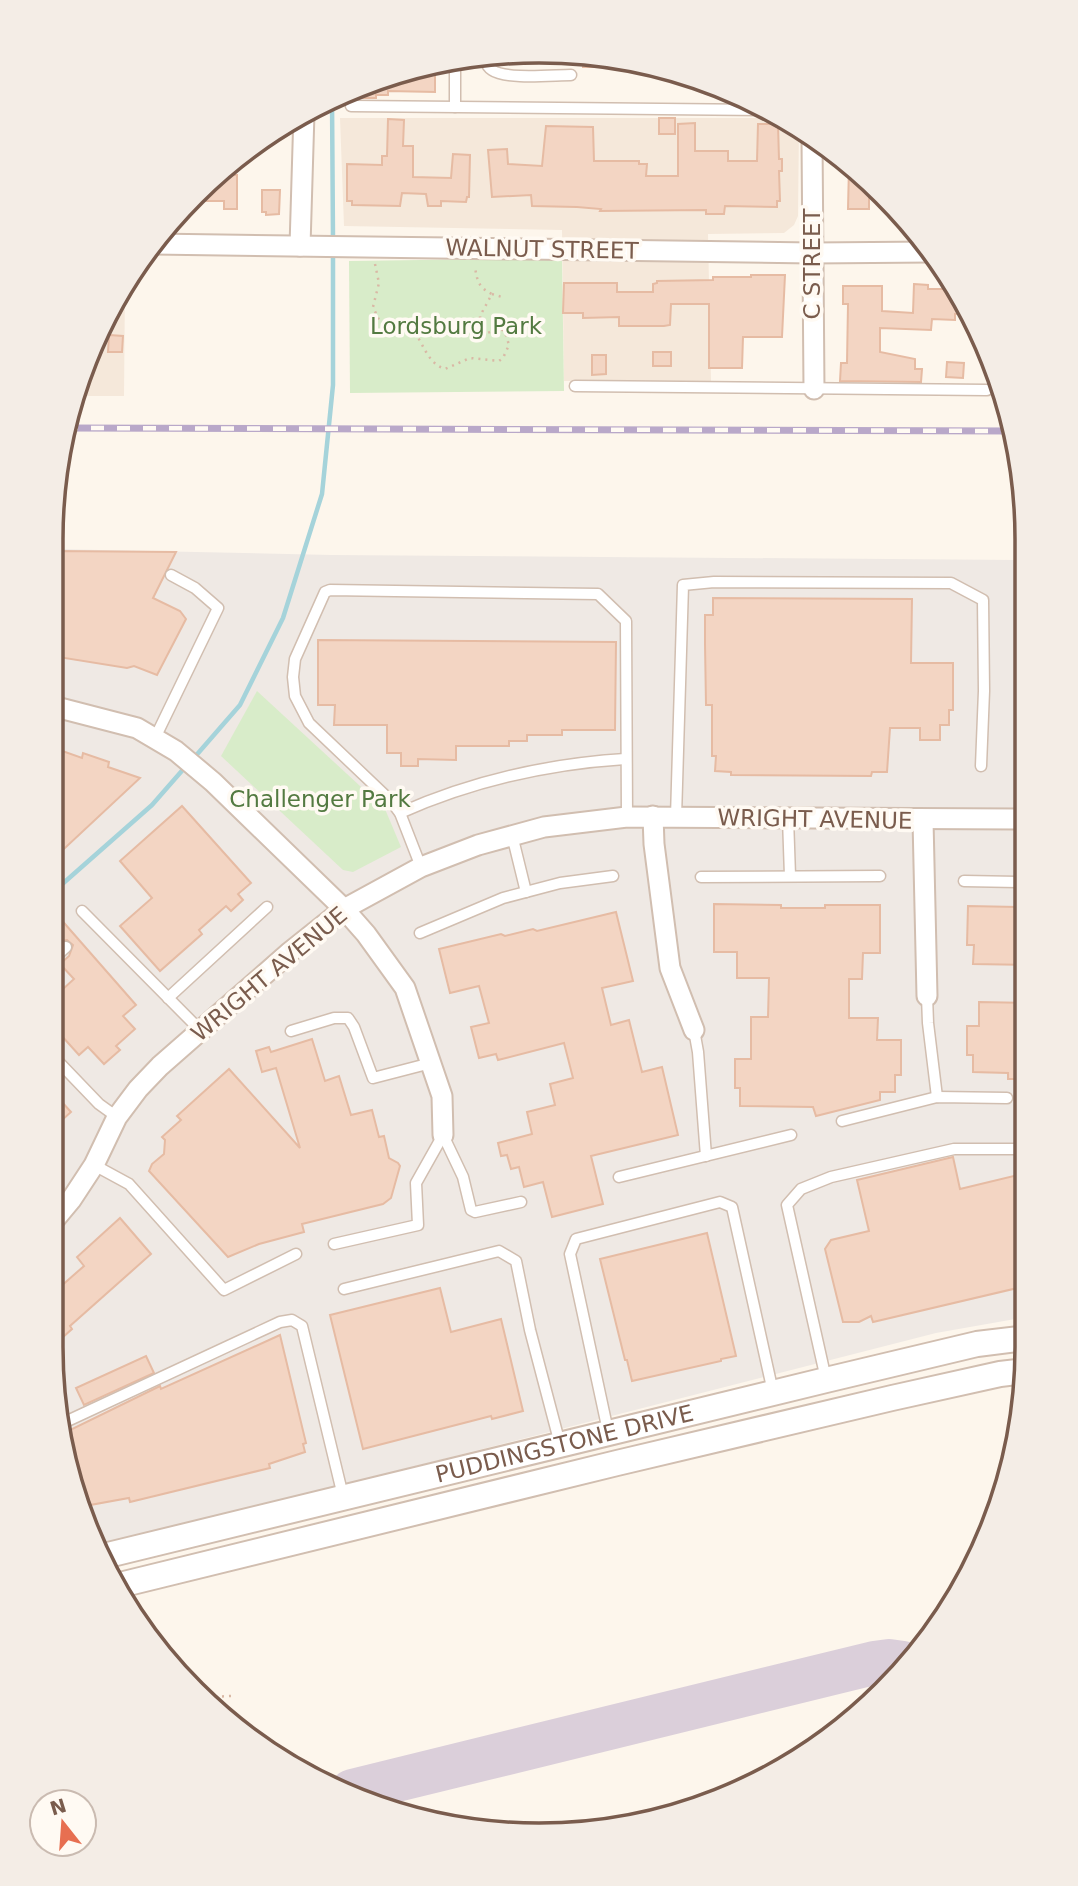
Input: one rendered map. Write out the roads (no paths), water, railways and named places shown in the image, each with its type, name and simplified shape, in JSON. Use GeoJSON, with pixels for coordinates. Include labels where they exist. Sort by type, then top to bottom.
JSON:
{"type":"FeatureCollection","features":[{"type":"Feature","properties":{"kind":"street"},"geometry":{"type":"LineString","coordinates":[[304,125],[309,246]]}},
{"type":"Feature","properties":{"kind":"street","name":"C STREET"},"geometry":{"type":"LineString","coordinates":[[812,149],[814,390]]}},
{"type":"Feature","properties":{"kind":"street","name":"WALNUT STREET"},"geometry":{"type":"LineString","coordinates":[[165,244],[920,253]]}},
{"type":"Feature","properties":{"kind":"street"},"geometry":{"type":"LineString","coordinates":[[63,709],[137,728],[176,751],[344,909],[366,934],[405,989],[442,1096],[443,1135]]}},
{"type":"Feature","properties":{"kind":"street"},"geometry":{"type":"LineString","coordinates":[[653,816],[654,844],[670,968],[694,1030]]}},
{"type":"Feature","properties":{"kind":"street","name":"WRIGHT AVENUE"},"geometry":{"type":"LineString","coordinates":[[63,1210],[94,1165],[117,1117],[138,1089],[290,951],[344,909],[421,867],[478,845],[544,827],[627,817],[1015,819]]}},
{"type":"Feature","properties":{"kind":"street"},"geometry":{"type":"LineString","coordinates":[[923,820],[927,996]]}},
{"type":"Feature","properties":{"kind":"street","name":"PUDDINGSTONE DRIVE"},"geometry":{"type":"LineString","coordinates":[[110,1554],[773,1392],[977,1344],[1015,1339]]}},
{"type":"Feature","properties":{"kind":"street","name":"PUDDINGSTONE DRIVE"},"geometry":{"type":"LineString","coordinates":[[127,1584],[630,1460],[892,1398],[1014,1372]]}},
{"type":"Feature","properties":{"kind":"lane"},"geometry":{"type":"LineString","coordinates":[[488,66],[492,71],[503,75],[572,75]]}},
{"type":"Feature","properties":{"kind":"lane"},"geometry":{"type":"LineString","coordinates":[[455,71],[455,107]]}},
{"type":"Feature","properties":{"kind":"lane"},"geometry":{"type":"LineString","coordinates":[[351,106],[745,110]]}},
{"type":"Feature","properties":{"kind":"lane"},"geometry":{"type":"LineString","coordinates":[[575,386],[987,390]]}},
{"type":"Feature","properties":{"kind":"lane"},"geometry":{"type":"LineString","coordinates":[[155,738],[218,608],[195,588],[171,575]]}},
{"type":"Feature","properties":{"kind":"lane"},"geometry":{"type":"LineString","coordinates":[[676,817],[683,585],[714,582],[951,583],[983,600],[981,766]]}},
{"type":"Feature","properties":{"kind":"lane"},"geometry":{"type":"LineString","coordinates":[[421,867],[400,813],[391,801],[309,723],[295,696],[295,659],[325,592],[330,590],[598,594],[626,621],[627,817]]}},
{"type":"Feature","properties":{"kind":"lane"},"geometry":{"type":"LineString","coordinates":[[400,813],[463,788],[506,776],[559,765],[625,759]]}},
{"type":"Feature","properties":{"kind":"lane"},"geometry":{"type":"LineString","coordinates":[[788,818],[790,876]]}},
{"type":"Feature","properties":{"kind":"lane"},"geometry":{"type":"LineString","coordinates":[[512,835],[526,892]]}},
{"type":"Feature","properties":{"kind":"lane"},"geometry":{"type":"LineString","coordinates":[[421,933],[503,898],[560,883],[612,876]]}},
{"type":"Feature","properties":{"kind":"lane"},"geometry":{"type":"LineString","coordinates":[[701,877],[880,876]]}},
{"type":"Feature","properties":{"kind":"lane"},"geometry":{"type":"LineString","coordinates":[[964,881],[1015,882]]}},
{"type":"Feature","properties":{"kind":"lane"},"geometry":{"type":"LineString","coordinates":[[168,998],[267,907]]}},
{"type":"Feature","properties":{"kind":"lane"},"geometry":{"type":"LineString","coordinates":[[82,911],[200,1030]]}},
{"type":"Feature","properties":{"kind":"lane"},"geometry":{"type":"LineString","coordinates":[[63,950],[66,947]]}},
{"type":"Feature","properties":{"kind":"lane"},"geometry":{"type":"LineString","coordinates":[[927,996],[937,1097]]}},
{"type":"Feature","properties":{"kind":"lane"},"geometry":{"type":"LineString","coordinates":[[290,1031],[334,1018],[348,1018],[373,1077],[431,1063]]}},
{"type":"Feature","properties":{"kind":"lane"},"geometry":{"type":"LineString","coordinates":[[694,1030],[706,1156]]}},
{"type":"Feature","properties":{"kind":"lane"},"geometry":{"type":"LineString","coordinates":[[63,1066],[99,1104],[117,1117]]}},
{"type":"Feature","properties":{"kind":"lane"},"geometry":{"type":"LineString","coordinates":[[842,1121],[937,1097],[1007,1098]]}},
{"type":"Feature","properties":{"kind":"lane"},"geometry":{"type":"LineString","coordinates":[[443,1135],[463,1177],[471,1210],[475,1212],[520,1202]]}},
{"type":"Feature","properties":{"kind":"lane"},"geometry":{"type":"LineString","coordinates":[[334,1244],[418,1225],[416,1183],[443,1135]]}},
{"type":"Feature","properties":{"kind":"lane"},"geometry":{"type":"LineString","coordinates":[[618,1177],[791,1135]]}},
{"type":"Feature","properties":{"kind":"lane"},"geometry":{"type":"LineString","coordinates":[[826,1380],[787,1205],[801,1189],[831,1177],[954,1149],[1015,1149]]}},
{"type":"Feature","properties":{"kind":"lane"},"geometry":{"type":"LineString","coordinates":[[94,1165],[129,1184],[224,1290],[296,1254]]}},
{"type":"Feature","properties":{"kind":"lane"},"geometry":{"type":"LineString","coordinates":[[608,1433],[570,1254],[576,1240],[720,1202],[732,1207],[754,1295],[773,1392]]}},
{"type":"Feature","properties":{"kind":"lane"},"geometry":{"type":"LineString","coordinates":[[344,1289],[499,1251],[516,1261],[530,1330],[560,1445]]}},
{"type":"Feature","properties":{"kind":"lane"},"geometry":{"type":"LineString","coordinates":[[69,1420],[281,1322],[292,1320],[302,1326],[343,1497]]}},
{"type":"Feature","properties":{"kind":"waterway"},"geometry":{"type":"LineString","coordinates":[[332,110],[333,240]]}},
{"type":"Feature","properties":{"kind":"waterway"},"geometry":{"type":"LineString","coordinates":[[193,759],[240,705],[283,618],[322,494],[333,385],[333,252]]}},
{"type":"Feature","properties":{"kind":"waterway"},"geometry":{"type":"LineString","coordinates":[[63,883],[152,805],[187,765]]}},
{"type":"Feature","properties":{"kind":"railway"},"geometry":{"type":"LineString","coordinates":[[76,428],[1002,431]]}},
{"type":"Feature","properties":{"kind":"park label","name":"Lordsburg Park"},"geometry":{"type":"Point","coordinates":[456,326]}},
{"type":"Feature","properties":{"kind":"park label","name":"Challenger Park"},"geometry":{"type":"Point","coordinates":[320,799]}}]}
